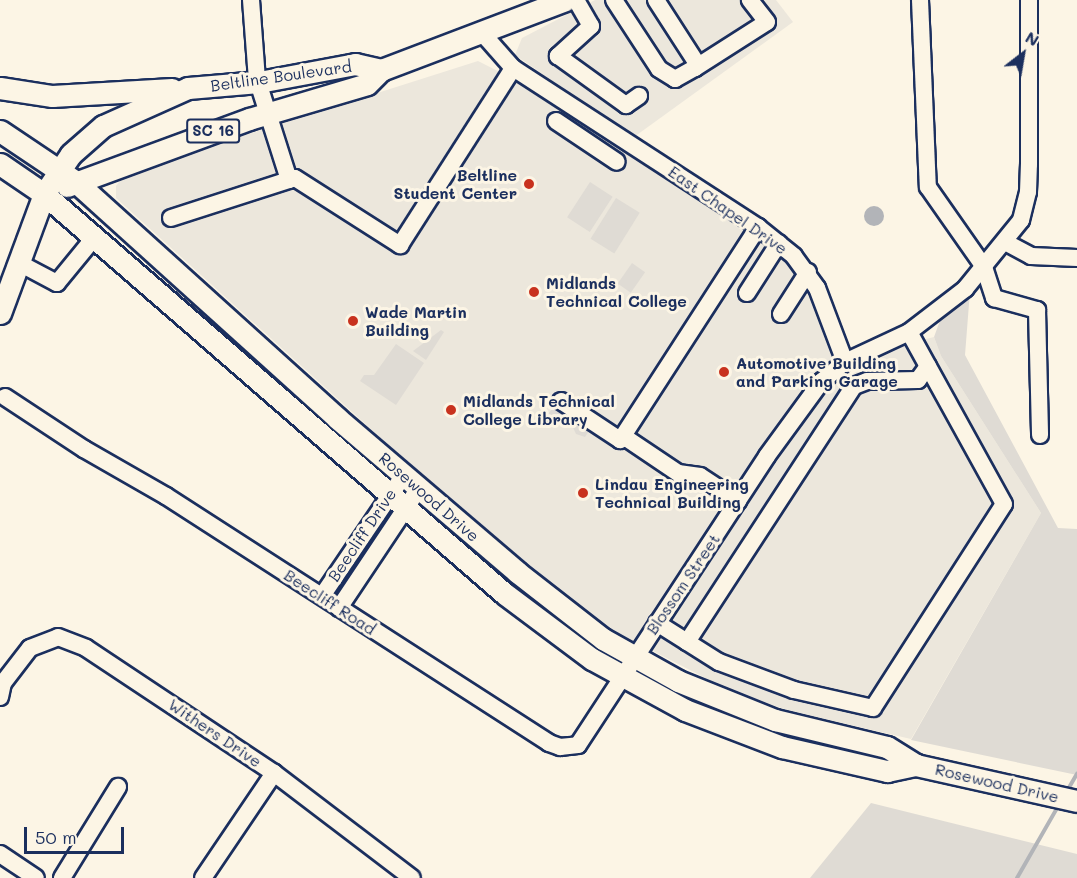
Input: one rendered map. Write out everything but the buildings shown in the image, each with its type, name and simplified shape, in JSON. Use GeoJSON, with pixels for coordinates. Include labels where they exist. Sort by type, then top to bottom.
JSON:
{"type":"FeatureCollection","features":[{"type":"Feature","properties":{"kind":"main road","name":"Beltline Boulevard"},"geometry":{"type":"LineString","coordinates":[[44,194],[140,156],[367,84],[381,70],[483,34],[565,0]]}},
{"type":"Feature","properties":{"kind":"main road","name":"Beltline Boulevard"},"geometry":{"type":"LineString","coordinates":[[44,194],[59,169],[104,126],[188,88],[258,82],[355,64],[381,70]]}},
{"type":"Feature","properties":{"kind":"main road","name":"SC 16"},"geometry":{"type":"LineString","coordinates":[[0,88],[51,96],[188,88]]}},
{"type":"Feature","properties":{"kind":"main road","name":"Rosewood Drive"},"geometry":{"type":"LineString","coordinates":[[0,131],[76,182],[411,481],[629,667],[685,710],[782,747],[887,771],[916,765],[1077,801]]}},
{"type":"Feature","properties":{"kind":"main road","name":"Rosewood Drive"},"geometry":{"type":"LineString","coordinates":[[0,164],[44,194],[505,594],[629,667]]}},
{"type":"Feature","properties":{"kind":"main road"},"geometry":{"type":"LineString","coordinates":[[2,304],[44,194]]}},
{"type":"Feature","properties":{"kind":"street"},"geometry":{"type":"LineString","coordinates":[[250,0],[258,82],[289,180]]}},
{"type":"Feature","properties":{"kind":"street"},"geometry":{"type":"LineString","coordinates":[[576,0],[591,26],[558,56],[626,105],[639,96]]}},
{"type":"Feature","properties":{"kind":"street"},"geometry":{"type":"LineString","coordinates":[[656,0],[696,62],[695,68]]}},
{"type":"Feature","properties":{"kind":"street"},"geometry":{"type":"LineString","coordinates":[[621,2],[668,78],[695,68],[767,22],[750,0]]}},
{"type":"Feature","properties":{"kind":"street"},"geometry":{"type":"LineString","coordinates":[[920,0],[928,187],[984,267],[994,298],[1037,310],[1040,435]]}},
{"type":"Feature","properties":{"kind":"street"},"geometry":{"type":"LineString","coordinates":[[623,436],[678,473],[700,476],[738,501],[821,382],[845,362],[909,332],[965,289],[1021,220],[1028,192],[1029,0]]}},
{"type":"Feature","properties":{"kind":"street","name":"East Chapel Drive"},"geometry":{"type":"LineString","coordinates":[[483,34],[513,68],[758,227],[779,243],[807,272],[823,302],[845,362]]}},
{"type":"Feature","properties":{"kind":"street"},"geometry":{"type":"LineString","coordinates":[[171,218],[295,178],[400,246],[513,68]]}},
{"type":"Feature","properties":{"kind":"street"},"geometry":{"type":"LineString","coordinates":[[556,122],[615,167],[629,144]]}},
{"type":"Feature","properties":{"kind":"street"},"geometry":{"type":"LineString","coordinates":[[561,401],[620,440],[758,227]]}},
{"type":"Feature","properties":{"kind":"street"},"geometry":{"type":"LineString","coordinates":[[19,262],[57,283],[94,238]]}},
{"type":"Feature","properties":{"kind":"street"},"geometry":{"type":"LineString","coordinates":[[1005,242],[1031,256],[1077,258]]}},
{"type":"Feature","properties":{"kind":"street"},"geometry":{"type":"LineString","coordinates":[[747,293],[779,243]]}},
{"type":"Feature","properties":{"kind":"street"},"geometry":{"type":"LineString","coordinates":[[781,314],[807,272]]}},
{"type":"Feature","properties":{"kind":"street"},"geometry":{"type":"LineString","coordinates":[[657,623],[719,662],[794,690],[873,708],[1004,504],[909,332]]}},
{"type":"Feature","properties":{"kind":"street"},"geometry":{"type":"LineString","coordinates":[[687,642],[854,386],[867,381],[918,380],[928,366]]}},
{"type":"Feature","properties":{"kind":"street","name":"Beecliff Road"},"geometry":{"type":"LineString","coordinates":[[5,397],[560,747],[571,748],[585,738],[629,667]]}},
{"type":"Feature","properties":{"kind":"street","name":"Beecliff Drive"},"geometry":{"type":"LineString","coordinates":[[321,596],[411,481]]}},
{"type":"Feature","properties":{"kind":"street","name":"Beecliff Drive"},"geometry":{"type":"LineString","coordinates":[[339,608],[397,501]]}},
{"type":"Feature","properties":{"kind":"street","name":"Blossom Street"},"geometry":{"type":"LineString","coordinates":[[629,667],[738,501]]}},
{"type":"Feature","properties":{"kind":"street","name":"Withers Drive"},"geometry":{"type":"LineString","coordinates":[[0,697],[6,672],[30,648],[58,637],[86,648],[274,773],[412,878]]}},
{"type":"Feature","properties":{"kind":"street"},"geometry":{"type":"LineString","coordinates":[[203,878],[274,773]]}},
{"type":"Feature","properties":{"kind":"street"},"geometry":{"type":"LineString","coordinates":[[62,878],[118,787]]}},
{"type":"Feature","properties":{"kind":"street"},"geometry":{"type":"LineString","coordinates":[[0,854],[36,878]]}},
{"type":"Feature","properties":{"kind":"shaded area"},"geometry":{"type":"Polygon","coordinates":[[[595,0],[776,0],[793,22],[634,137],[515,55],[522,38],[595,0]]]}},
{"type":"Feature","properties":{"kind":"shaded area"},"geometry":{"type":"Polygon","coordinates":[[[478,61],[525,85],[782,256],[807,287],[831,345],[851,375],[905,344],[934,337],[941,356],[1041,513],[911,739],[790,711],[727,689],[608,628],[563,596],[405,460],[116,198],[116,186],[126,173],[478,61]]]}},
{"type":"Feature","properties":{"kind":"shaded area"},"geometry":{"type":"Polygon","coordinates":[[[590,182],[613,197],[590,232],[567,217],[590,182]]]}},
{"type":"Feature","properties":{"kind":"shaded area"},"geometry":{"type":"Polygon","coordinates":[[[616,198],[640,213],[614,254],[591,239],[616,198]]]}},
{"type":"Feature","properties":{"kind":"shaded area"},"geometry":{"type":"Polygon","coordinates":[[[874,206],[881,209],[884,216],[881,223],[874,226],[867,223],[864,216],[867,209],[874,206]]]}},
{"type":"Feature","properties":{"kind":"shaded area"},"geometry":{"type":"Polygon","coordinates":[[[632,263],[645,272],[631,293],[618,283],[632,263]]]}},
{"type":"Feature","properties":{"kind":"shaded area"},"geometry":{"type":"Polygon","coordinates":[[[970,291],[965,355],[1058,528],[1077,529],[1077,775],[911,740],[1041,513],[941,356],[934,337],[942,315],[970,291]]]}},
{"type":"Feature","properties":{"kind":"shaded area"},"geometry":{"type":"Polygon","coordinates":[[[441,330],[444,332],[426,360],[413,351],[441,330]]]}},
{"type":"Feature","properties":{"kind":"shaded area"},"geometry":{"type":"Polygon","coordinates":[[[396,344],[424,363],[396,405],[360,381],[364,375],[374,375],[396,344]]]}},
{"type":"Feature","properties":{"kind":"shaded area"},"geometry":{"type":"Polygon","coordinates":[[[556,404],[591,428],[585,437],[576,434],[570,421],[563,421],[556,428],[540,424],[556,404]]]}},
{"type":"Feature","properties":{"kind":"shaded area"},"geometry":{"type":"Polygon","coordinates":[[[871,803],[1077,854],[1077,878],[810,878],[871,803]]]}},
{"type":"Feature","properties":{"kind":"waterway"},"geometry":{"type":"LineString","coordinates":[[1067,791],[1077,774]]}},
{"type":"Feature","properties":{"kind":"waterway"},"geometry":{"type":"LineString","coordinates":[[1017,878],[1060,803]]}},
{"type":"Feature","properties":{"kind":"place","name":"Beltline Student Center"},"geometry":{"type":"Point","coordinates":[529,184]}},
{"type":"Feature","properties":{"kind":"place","name":"Midlands Technical College"},"geometry":{"type":"Point","coordinates":[534,292]}},
{"type":"Feature","properties":{"kind":"place","name":"Wade Martin Building"},"geometry":{"type":"Point","coordinates":[353,321]}},
{"type":"Feature","properties":{"kind":"place","name":"Automotive Building and Parking Garage"},"geometry":{"type":"Point","coordinates":[724,372]}},
{"type":"Feature","properties":{"kind":"place","name":"Midlands Technical College Library"},"geometry":{"type":"Point","coordinates":[451,410]}},
{"type":"Feature","properties":{"kind":"place","name":"Lindau Engineering Technical Building"},"geometry":{"type":"Point","coordinates":[583,493]}}]}
